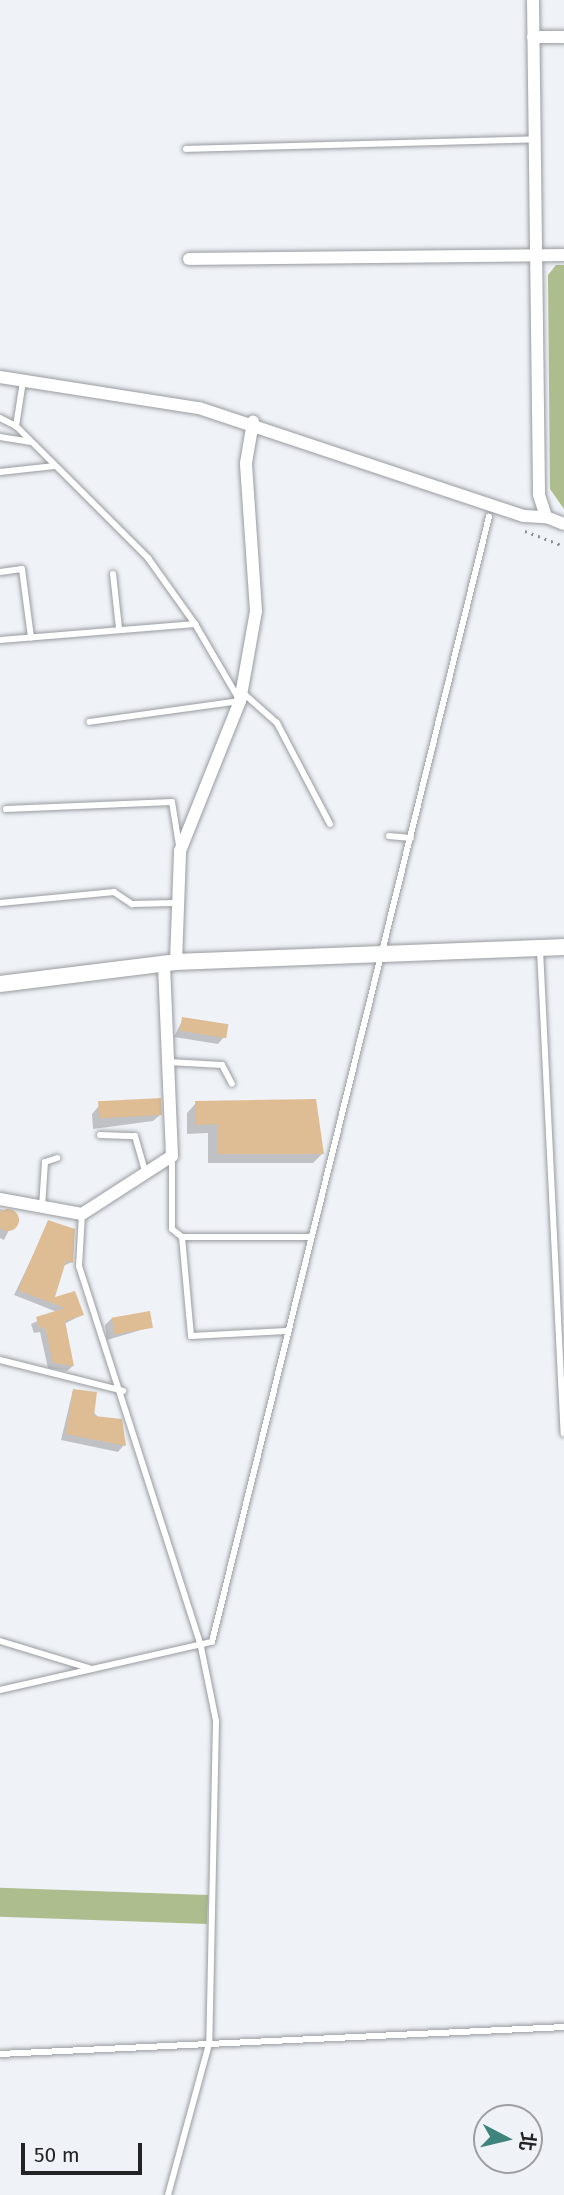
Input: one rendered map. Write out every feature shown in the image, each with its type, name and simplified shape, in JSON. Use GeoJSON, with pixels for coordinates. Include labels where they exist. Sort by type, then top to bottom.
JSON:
{"type":"FeatureCollection","features":[{"type":"Feature","properties":{"kind":"street"},"geometry":{"type":"LineString","coordinates":[[533,0],[539,495],[546,517]]}},
{"type":"Feature","properties":{"kind":"street"},"geometry":{"type":"LineString","coordinates":[[533,37],[564,37]]}},
{"type":"Feature","properties":{"kind":"street"},"geometry":{"type":"LineString","coordinates":[[189,259],[564,256]]}},
{"type":"Feature","properties":{"kind":"street"},"geometry":{"type":"LineString","coordinates":[[0,377],[253,422],[524,516],[546,517],[564,524]]}},
{"type":"Feature","properties":{"kind":"street"},"geometry":{"type":"LineString","coordinates":[[0,1199],[42,1209],[82,1214],[172,1156],[168,1062],[170,962],[180,850],[241,697],[256,611],[246,463],[253,422]]}},
{"type":"Feature","properties":{"kind":"street"},"geometry":{"type":"LineString","coordinates":[[0,984],[170,962],[386,949],[564,947]]}},
{"type":"Feature","properties":{"kind":"lane"},"geometry":{"type":"LineString","coordinates":[[186,149],[535,139]]}},
{"type":"Feature","properties":{"kind":"lane"},"geometry":{"type":"LineString","coordinates":[[16,426],[23,381]]}},
{"type":"Feature","properties":{"kind":"lane"},"geometry":{"type":"LineString","coordinates":[[0,418],[16,426],[148,558],[195,624],[241,697],[277,723],[330,824]]}},
{"type":"Feature","properties":{"kind":"lane"},"geometry":{"type":"LineString","coordinates":[[0,437],[30,442]]}},
{"type":"Feature","properties":{"kind":"lane"},"geometry":{"type":"LineString","coordinates":[[0,472],[55,466]]}},
{"type":"Feature","properties":{"kind":"lane"},"geometry":{"type":"LineString","coordinates":[[0,1690],[91,1668],[201,1647],[212,1642],[286,1331],[386,949],[489,517]]}},
{"type":"Feature","properties":{"kind":"lane"},"geometry":{"type":"LineString","coordinates":[[0,572],[22,569],[32,637]]}},
{"type":"Feature","properties":{"kind":"lane"},"geometry":{"type":"LineString","coordinates":[[113,573],[119,628]]}},
{"type":"Feature","properties":{"kind":"lane"},"geometry":{"type":"LineString","coordinates":[[0,640],[119,628],[195,624]]}},
{"type":"Feature","properties":{"kind":"lane"},"geometry":{"type":"LineString","coordinates":[[89,722],[241,697]]}},
{"type":"Feature","properties":{"kind":"lane"},"geometry":{"type":"LineString","coordinates":[[6,809],[172,802],[180,850]]}},
{"type":"Feature","properties":{"kind":"lane"},"geometry":{"type":"LineString","coordinates":[[389,836],[411,838]]}},
{"type":"Feature","properties":{"kind":"lane"},"geometry":{"type":"LineString","coordinates":[[0,903],[114,892],[132,904],[175,903]]}},
{"type":"Feature","properties":{"kind":"lane"},"geometry":{"type":"LineString","coordinates":[[540,948],[564,1433]]}},
{"type":"Feature","properties":{"kind":"lane"},"geometry":{"type":"LineString","coordinates":[[168,1062],[222,1065],[232,1084]]}},
{"type":"Feature","properties":{"kind":"lane"},"geometry":{"type":"LineString","coordinates":[[100,1135],[135,1136],[145,1172]]}},
{"type":"Feature","properties":{"kind":"lane"},"geometry":{"type":"LineString","coordinates":[[172,1156],[172,1229],[181,1237],[310,1237]]}},
{"type":"Feature","properties":{"kind":"lane"},"geometry":{"type":"LineString","coordinates":[[42,1209],[45,1162],[57,1158]]}},
{"type":"Feature","properties":{"kind":"lane"},"geometry":{"type":"LineString","coordinates":[[82,1214],[79,1266],[123,1391],[201,1647],[216,1721],[209,2044],[168,2195]]}},
{"type":"Feature","properties":{"kind":"lane"},"geometry":{"type":"LineString","coordinates":[[181,1237],[191,1336],[286,1331]]}},
{"type":"Feature","properties":{"kind":"lane"},"geometry":{"type":"LineString","coordinates":[[0,1360],[123,1391]]}},
{"type":"Feature","properties":{"kind":"lane"},"geometry":{"type":"LineString","coordinates":[[0,1641],[91,1668]]}},
{"type":"Feature","properties":{"kind":"lane"},"geometry":{"type":"LineString","coordinates":[[0,2054],[564,2027]]}},
{"type":"Feature","properties":{"kind":"green space"},"geometry":{"type":"Polygon","coordinates":[[[556,265],[564,265],[564,509],[550,489],[548,275],[556,265]]]}},
{"type":"Feature","properties":{"kind":"green space"},"geometry":{"type":"Polygon","coordinates":[[[0,1888],[208,1895],[207,1924],[0,1917],[0,1888]]]}},
{"type":"Feature","properties":{"kind":"building"},"geometry":{"type":"Polygon","coordinates":[[[182,1017],[228,1024],[226,1038],[180,1031],[182,1017]]]}},
{"type":"Feature","properties":{"kind":"building"},"geometry":{"type":"Polygon","coordinates":[[[161,1098],[162,1115],[99,1118],[98,1101],[161,1098]]]}},
{"type":"Feature","properties":{"kind":"building"},"geometry":{"type":"Polygon","coordinates":[[[316,1099],[324,1154],[217,1154],[217,1124],[196,1125],[195,1101],[316,1099]]]}},
{"type":"Feature","properties":{"kind":"building"},"geometry":{"type":"Polygon","coordinates":[[[8,1209],[16,1212],[19,1220],[16,1228],[8,1231],[0,1228],[-3,1220],[0,1212],[8,1209]]]}},
{"type":"Feature","properties":{"kind":"building"},"geometry":{"type":"Polygon","coordinates":[[[48,1220],[75,1229],[73,1263],[66,1261],[55,1297],[75,1291],[84,1315],[65,1321],[74,1366],[53,1363],[45,1327],[40,1329],[36,1317],[65,1308],[18,1290],[48,1220]]]}},
{"type":"Feature","properties":{"kind":"building"},"geometry":{"type":"Polygon","coordinates":[[[150,1311],[153,1328],[115,1335],[112,1318],[150,1311]]]}},
{"type":"Feature","properties":{"kind":"building"},"geometry":{"type":"Polygon","coordinates":[[[73,1389],[97,1392],[94,1416],[122,1419],[126,1446],[66,1434],[73,1389]]]}}]}
